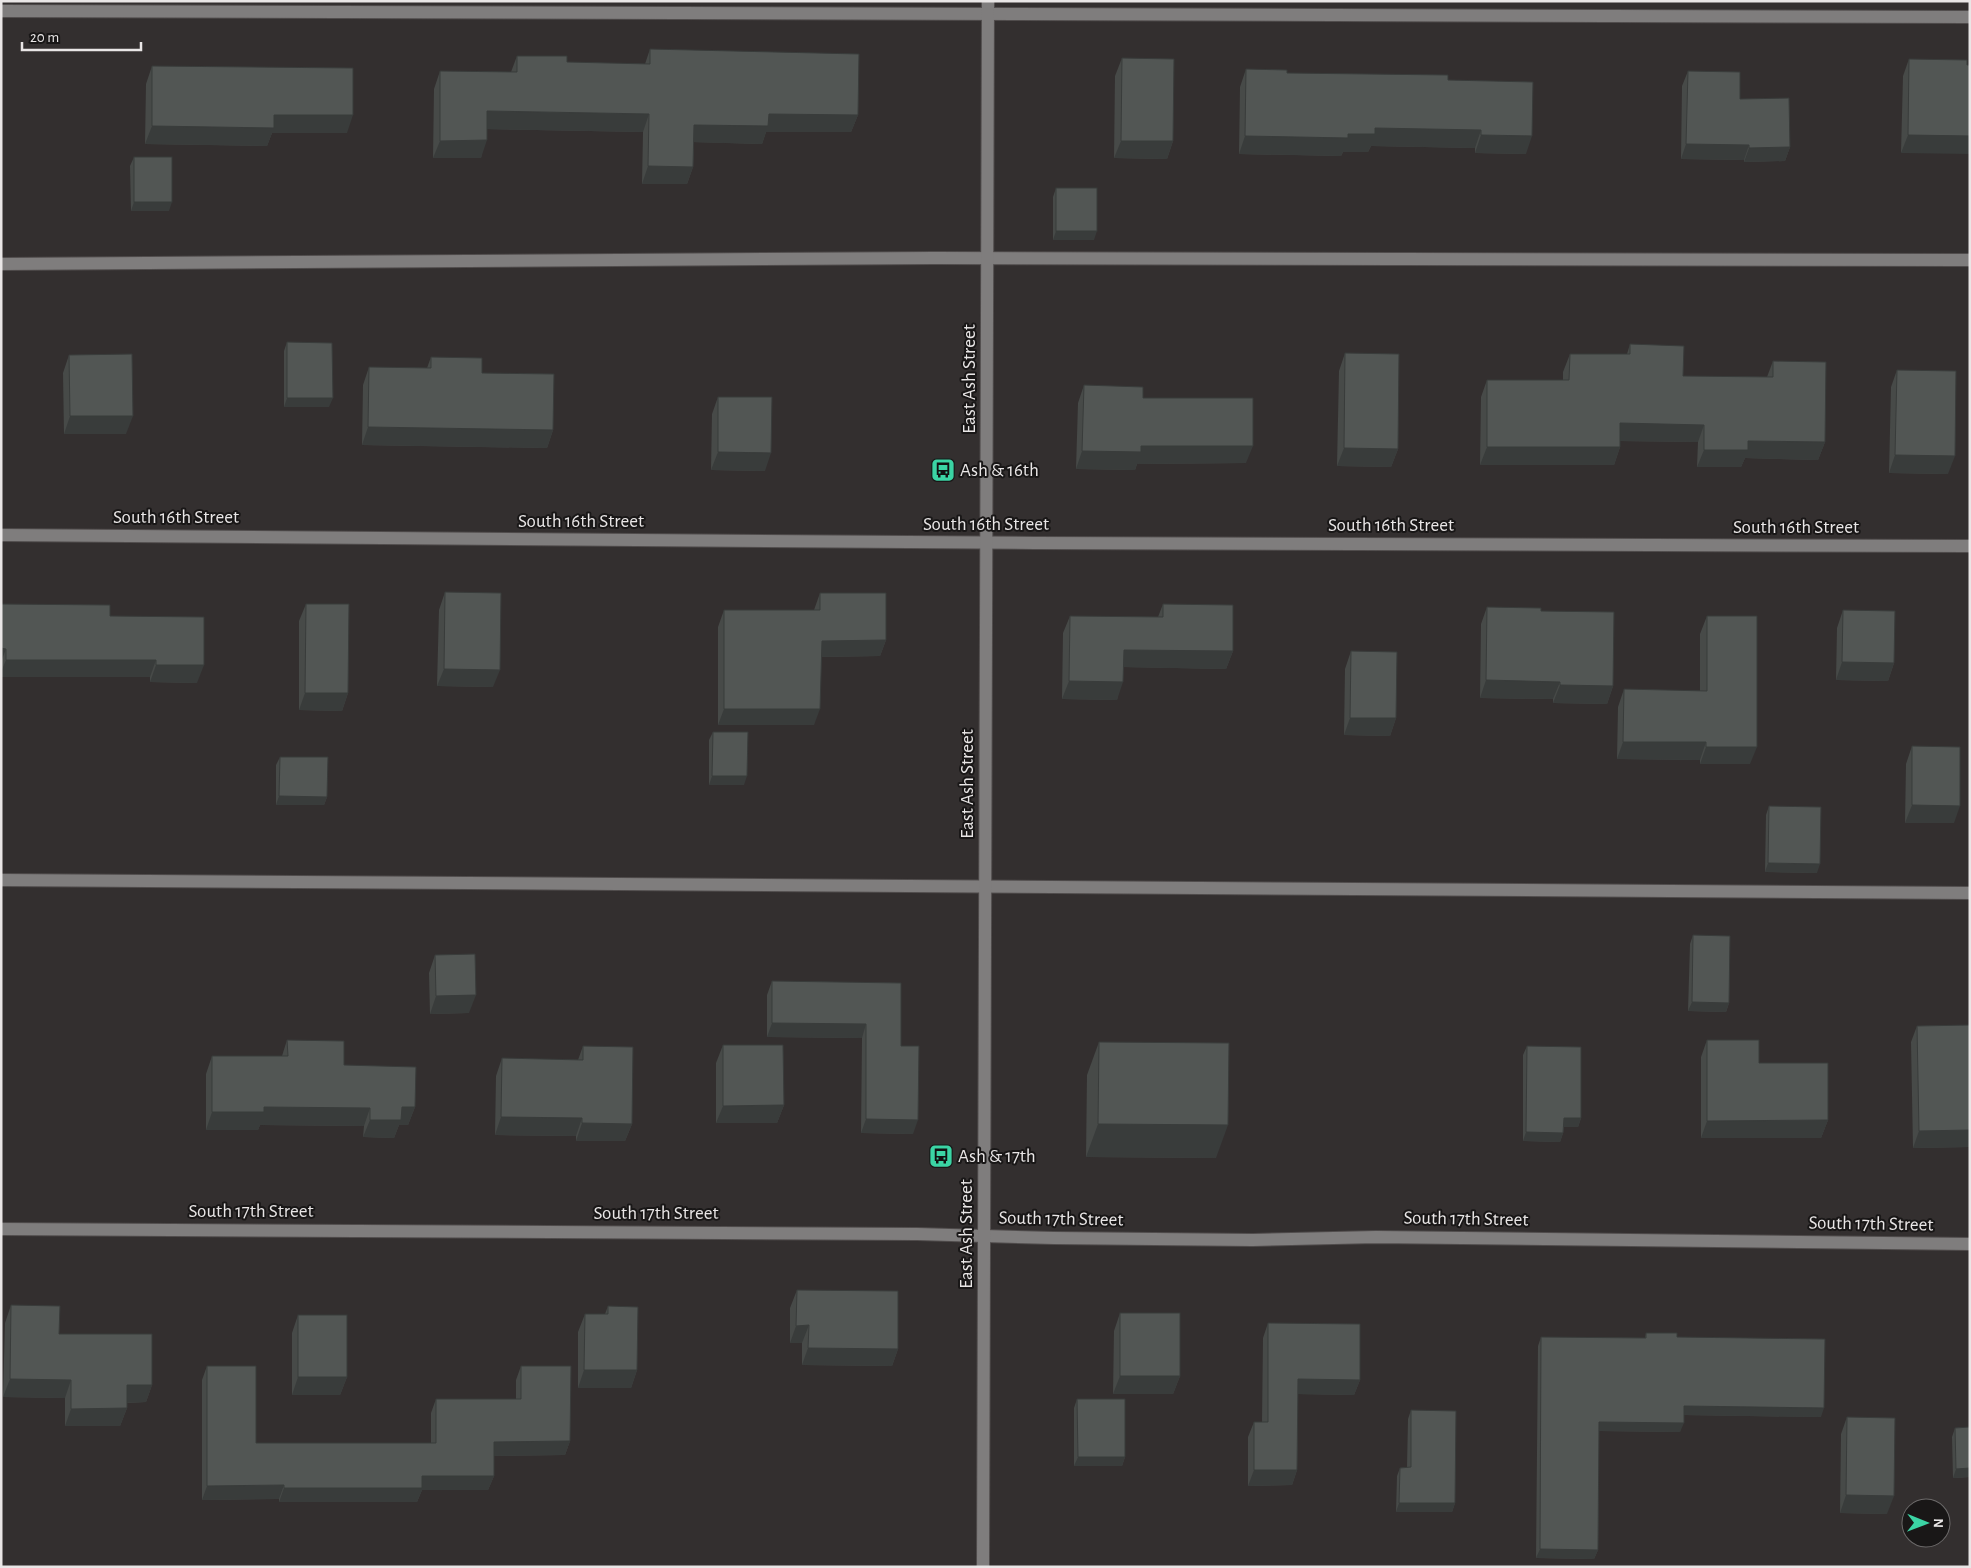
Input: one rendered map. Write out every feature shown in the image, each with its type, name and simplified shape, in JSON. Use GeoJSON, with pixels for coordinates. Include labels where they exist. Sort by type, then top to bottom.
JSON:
{"type":"FeatureCollection","features":[{"type":"Feature","properties":{"kind":"street"},"geometry":{"type":"LineString","coordinates":[[1,11],[988,8],[1970,18]]}},
{"type":"Feature","properties":{"kind":"street","name":"East Ash Street"},"geometry":{"type":"LineString","coordinates":[[984,1567],[988,8]]}},
{"type":"Feature","properties":{"kind":"street"},"geometry":{"type":"LineString","coordinates":[[1,264],[988,259],[1970,260]]}},
{"type":"Feature","properties":{"kind":"street","name":"South 16th Street"},"geometry":{"type":"LineString","coordinates":[[1,535],[986,543],[1970,546]]}},
{"type":"Feature","properties":{"kind":"street"},"geometry":{"type":"LineString","coordinates":[[1,880],[985,888],[1970,893]]}},
{"type":"Feature","properties":{"kind":"street","name":"South 17th Street"},"geometry":{"type":"LineString","coordinates":[[1,1229],[917,1234],[1252,1240],[1376,1237],[1970,1244]]}},
{"type":"Feature","properties":{"kind":"building"},"geometry":{"type":"Polygon","coordinates":[[[650,49],[859,54],[858,115],[769,114],[768,126],[694,125],[693,167],[648,166],[649,114],[487,111],[487,140],[440,141],[440,71],[517,72],[517,56],[567,56],[567,62],[650,64],[650,49]]]}},
{"type":"Feature","properties":{"kind":"building"},"geometry":{"type":"Polygon","coordinates":[[[1122,58],[1174,59],[1173,141],[1121,141],[1122,58]]]}},
{"type":"Feature","properties":{"kind":"building"},"geometry":{"type":"Polygon","coordinates":[[[1909,59],[1967,60],[1967,65],[1970,65],[1970,136],[1908,135],[1909,59]]]}},
{"type":"Feature","properties":{"kind":"building"},"geometry":{"type":"Polygon","coordinates":[[[152,66],[353,68],[353,115],[274,115],[274,128],[152,126],[152,66]]]}},
{"type":"Feature","properties":{"kind":"building"},"geometry":{"type":"Polygon","coordinates":[[[1246,69],[1287,70],[1287,73],[1448,75],[1448,80],[1533,82],[1532,136],[1481,135],[1481,130],[1375,128],[1375,134],[1348,134],[1348,138],[1245,136],[1246,69]]]}},
{"type":"Feature","properties":{"kind":"building"},"geometry":{"type":"Polygon","coordinates":[[[1688,71],[1740,72],[1740,99],[1789,98],[1790,147],[1749,148],[1749,145],[1686,144],[1688,71]]]}},
{"type":"Feature","properties":{"kind":"building"},"geometry":{"type":"Polygon","coordinates":[[[134,157],[172,157],[172,202],[134,202],[134,157]]]}},
{"type":"Feature","properties":{"kind":"building"},"geometry":{"type":"Polygon","coordinates":[[[1056,188],[1097,188],[1097,231],[1056,231],[1056,188]]]}},
{"type":"Feature","properties":{"kind":"building"},"geometry":{"type":"Polygon","coordinates":[[[287,342],[332,343],[333,398],[287,398],[287,342]]]}},
{"type":"Feature","properties":{"kind":"building"},"geometry":{"type":"Polygon","coordinates":[[[1630,344],[1684,346],[1683,376],[1773,377],[1773,361],[1826,362],[1825,442],[1748,441],[1748,450],[1704,450],[1704,425],[1620,423],[1620,447],[1487,447],[1487,380],[1569,380],[1570,354],[1630,354],[1630,344]]]}},
{"type":"Feature","properties":{"kind":"building"},"geometry":{"type":"Polygon","coordinates":[[[1345,353],[1399,354],[1398,449],[1344,448],[1345,353]]]}},
{"type":"Feature","properties":{"kind":"building"},"geometry":{"type":"Polygon","coordinates":[[[132,354],[133,416],[70,416],[69,355],[132,354]]]}},
{"type":"Feature","properties":{"kind":"building"},"geometry":{"type":"Polygon","coordinates":[[[431,357],[482,358],[482,373],[554,374],[553,430],[368,427],[369,367],[431,368],[431,357]]]}},
{"type":"Feature","properties":{"kind":"building"},"geometry":{"type":"Polygon","coordinates":[[[1897,370],[1956,371],[1955,456],[1895,455],[1897,370]]]}},
{"type":"Feature","properties":{"kind":"building"},"geometry":{"type":"Polygon","coordinates":[[[1084,385],[1143,387],[1143,398],[1253,398],[1253,446],[1141,446],[1141,452],[1082,451],[1084,385]]]}},
{"type":"Feature","properties":{"kind":"building"},"geometry":{"type":"Polygon","coordinates":[[[718,397],[772,397],[771,453],[718,452],[718,397]]]}},
{"type":"Feature","properties":{"kind":"building"},"geometry":{"type":"Polygon","coordinates":[[[445,592],[501,593],[500,670],[444,669],[445,592]]]}},
{"type":"Feature","properties":{"kind":"building"},"geometry":{"type":"Polygon","coordinates":[[[820,593],[886,593],[886,640],[822,641],[820,709],[724,709],[724,610],[820,610],[820,593]]]}},
{"type":"Feature","properties":{"kind":"building"},"geometry":{"type":"Polygon","coordinates":[[[1,604],[110,605],[110,616],[204,617],[204,665],[156,665],[156,660],[6,660],[6,649],[1,648],[1,604]]]}},
{"type":"Feature","properties":{"kind":"building"},"geometry":{"type":"Polygon","coordinates":[[[306,604],[349,604],[348,693],[305,693],[306,604]]]}},
{"type":"Feature","properties":{"kind":"building"},"geometry":{"type":"Polygon","coordinates":[[[1163,604],[1233,605],[1233,651],[1124,650],[1123,682],[1069,681],[1070,616],[1163,617],[1163,604]]]}},
{"type":"Feature","properties":{"kind":"building"},"geometry":{"type":"Polygon","coordinates":[[[1487,607],[1541,608],[1541,611],[1614,612],[1613,686],[1560,685],[1560,682],[1486,680],[1487,607]]]}},
{"type":"Feature","properties":{"kind":"building"},"geometry":{"type":"Polygon","coordinates":[[[1843,610],[1895,611],[1894,663],[1842,662],[1843,610]]]}},
{"type":"Feature","properties":{"kind":"building"},"geometry":{"type":"Polygon","coordinates":[[[1707,616],[1757,616],[1757,747],[1706,747],[1706,742],[1623,742],[1624,689],[1707,691],[1707,616]]]}},
{"type":"Feature","properties":{"kind":"building"},"geometry":{"type":"Polygon","coordinates":[[[1351,651],[1397,652],[1396,718],[1350,718],[1351,651]]]}},
{"type":"Feature","properties":{"kind":"building"},"geometry":{"type":"Polygon","coordinates":[[[713,732],[748,732],[747,776],[712,776],[713,732]]]}},
{"type":"Feature","properties":{"kind":"building"},"geometry":{"type":"Polygon","coordinates":[[[1912,746],[1960,747],[1960,806],[1912,805],[1912,746]]]}},
{"type":"Feature","properties":{"kind":"building"},"geometry":{"type":"Polygon","coordinates":[[[280,757],[328,757],[327,797],[279,796],[280,757]]]}},
{"type":"Feature","properties":{"kind":"building"},"geometry":{"type":"Polygon","coordinates":[[[1769,806],[1821,807],[1820,864],[1768,863],[1769,806]]]}},
{"type":"Feature","properties":{"kind":"building"},"geometry":{"type":"Polygon","coordinates":[[[1693,935],[1730,936],[1729,1003],[1692,1002],[1693,935]]]}},
{"type":"Feature","properties":{"kind":"building"},"geometry":{"type":"Polygon","coordinates":[[[475,954],[476,995],[436,996],[435,955],[475,954]]]}},
{"type":"Feature","properties":{"kind":"building"},"geometry":{"type":"Polygon","coordinates":[[[772,981],[901,983],[901,1046],[919,1046],[918,1120],[866,1119],[866,1024],[772,1023],[772,981]]]}},
{"type":"Feature","properties":{"kind":"building"},"geometry":{"type":"Polygon","coordinates":[[[1970,1025],[1970,1130],[1919,1131],[1917,1026],[1970,1025]]]}},
{"type":"Feature","properties":{"kind":"building"},"geometry":{"type":"Polygon","coordinates":[[[287,1040],[344,1041],[344,1065],[416,1067],[415,1107],[402,1107],[401,1120],[370,1120],[370,1108],[264,1107],[264,1112],[212,1112],[212,1056],[288,1056],[287,1040]]]}},
{"type":"Feature","properties":{"kind":"building"},"geometry":{"type":"Polygon","coordinates":[[[1707,1040],[1759,1040],[1759,1063],[1828,1063],[1828,1120],[1707,1121],[1707,1040]]]}},
{"type":"Feature","properties":{"kind":"building"},"geometry":{"type":"Polygon","coordinates":[[[1099,1042],[1229,1043],[1228,1125],[1098,1124],[1099,1042]]]}},
{"type":"Feature","properties":{"kind":"building"},"geometry":{"type":"Polygon","coordinates":[[[723,1045],[783,1045],[784,1105],[723,1106],[723,1045]]]}},
{"type":"Feature","properties":{"kind":"building"},"geometry":{"type":"Polygon","coordinates":[[[583,1046],[633,1047],[632,1124],[582,1123],[582,1118],[501,1117],[502,1058],[583,1060],[583,1046]]]}},
{"type":"Feature","properties":{"kind":"building"},"geometry":{"type":"Polygon","coordinates":[[[1527,1046],[1581,1047],[1581,1118],[1564,1118],[1563,1133],[1526,1132],[1527,1046]]]}},
{"type":"Feature","properties":{"kind":"building"},"geometry":{"type":"Polygon","coordinates":[[[797,1290],[898,1291],[898,1349],[808,1348],[809,1325],[796,1326],[797,1290]]]}},
{"type":"Feature","properties":{"kind":"building"},"geometry":{"type":"Polygon","coordinates":[[[11,1305],[60,1306],[59,1334],[152,1334],[152,1385],[127,1385],[127,1408],[71,1409],[71,1380],[10,1379],[11,1305]]]}},
{"type":"Feature","properties":{"kind":"building"},"geometry":{"type":"Polygon","coordinates":[[[608,1306],[638,1307],[637,1370],[584,1370],[585,1314],[608,1314],[608,1306]]]}},
{"type":"Feature","properties":{"kind":"building"},"geometry":{"type":"Polygon","coordinates":[[[1120,1313],[1180,1313],[1180,1376],[1120,1376],[1120,1313]]]}},
{"type":"Feature","properties":{"kind":"building"},"geometry":{"type":"Polygon","coordinates":[[[298,1315],[347,1315],[347,1377],[298,1377],[298,1315]]]}},
{"type":"Feature","properties":{"kind":"building"},"geometry":{"type":"Polygon","coordinates":[[[1268,1323],[1360,1324],[1360,1380],[1298,1379],[1297,1470],[1254,1470],[1254,1422],[1268,1422],[1268,1323]]]}},
{"type":"Feature","properties":{"kind":"building"},"geometry":{"type":"Polygon","coordinates":[[[1646,1333],[1677,1333],[1677,1337],[1825,1339],[1824,1408],[1684,1406],[1684,1423],[1599,1422],[1598,1550],[1540,1549],[1541,1337],[1646,1338],[1646,1333]]]}},
{"type":"Feature","properties":{"kind":"building"},"geometry":{"type":"Polygon","coordinates":[[[207,1366],[256,1366],[256,1443],[436,1443],[436,1399],[521,1399],[521,1366],[571,1366],[570,1441],[494,1442],[494,1476],[422,1476],[422,1488],[284,1488],[284,1485],[207,1486],[207,1366]]]}},
{"type":"Feature","properties":{"kind":"building"},"geometry":{"type":"Polygon","coordinates":[[[1077,1399],[1125,1399],[1125,1457],[1078,1457],[1077,1399]]]}},
{"type":"Feature","properties":{"kind":"building"},"geometry":{"type":"Polygon","coordinates":[[[1411,1410],[1456,1411],[1455,1503],[1399,1503],[1400,1468],[1411,1467],[1411,1410]]]}},
{"type":"Feature","properties":{"kind":"building"},"geometry":{"type":"Polygon","coordinates":[[[1847,1417],[1895,1418],[1894,1496],[1846,1495],[1847,1417]]]}},
{"type":"Feature","properties":{"kind":"building"},"geometry":{"type":"Polygon","coordinates":[[[1970,1427],[1970,1468],[1956,1469],[1955,1428],[1970,1427]]]}},
{"type":"Feature","properties":{"kind":"place","name":"Ash & 16th"},"geometry":{"type":"Point","coordinates":[943,470]}},
{"type":"Feature","properties":{"kind":"place","name":"Ash & 17th"},"geometry":{"type":"Point","coordinates":[941,1156]}}]}
